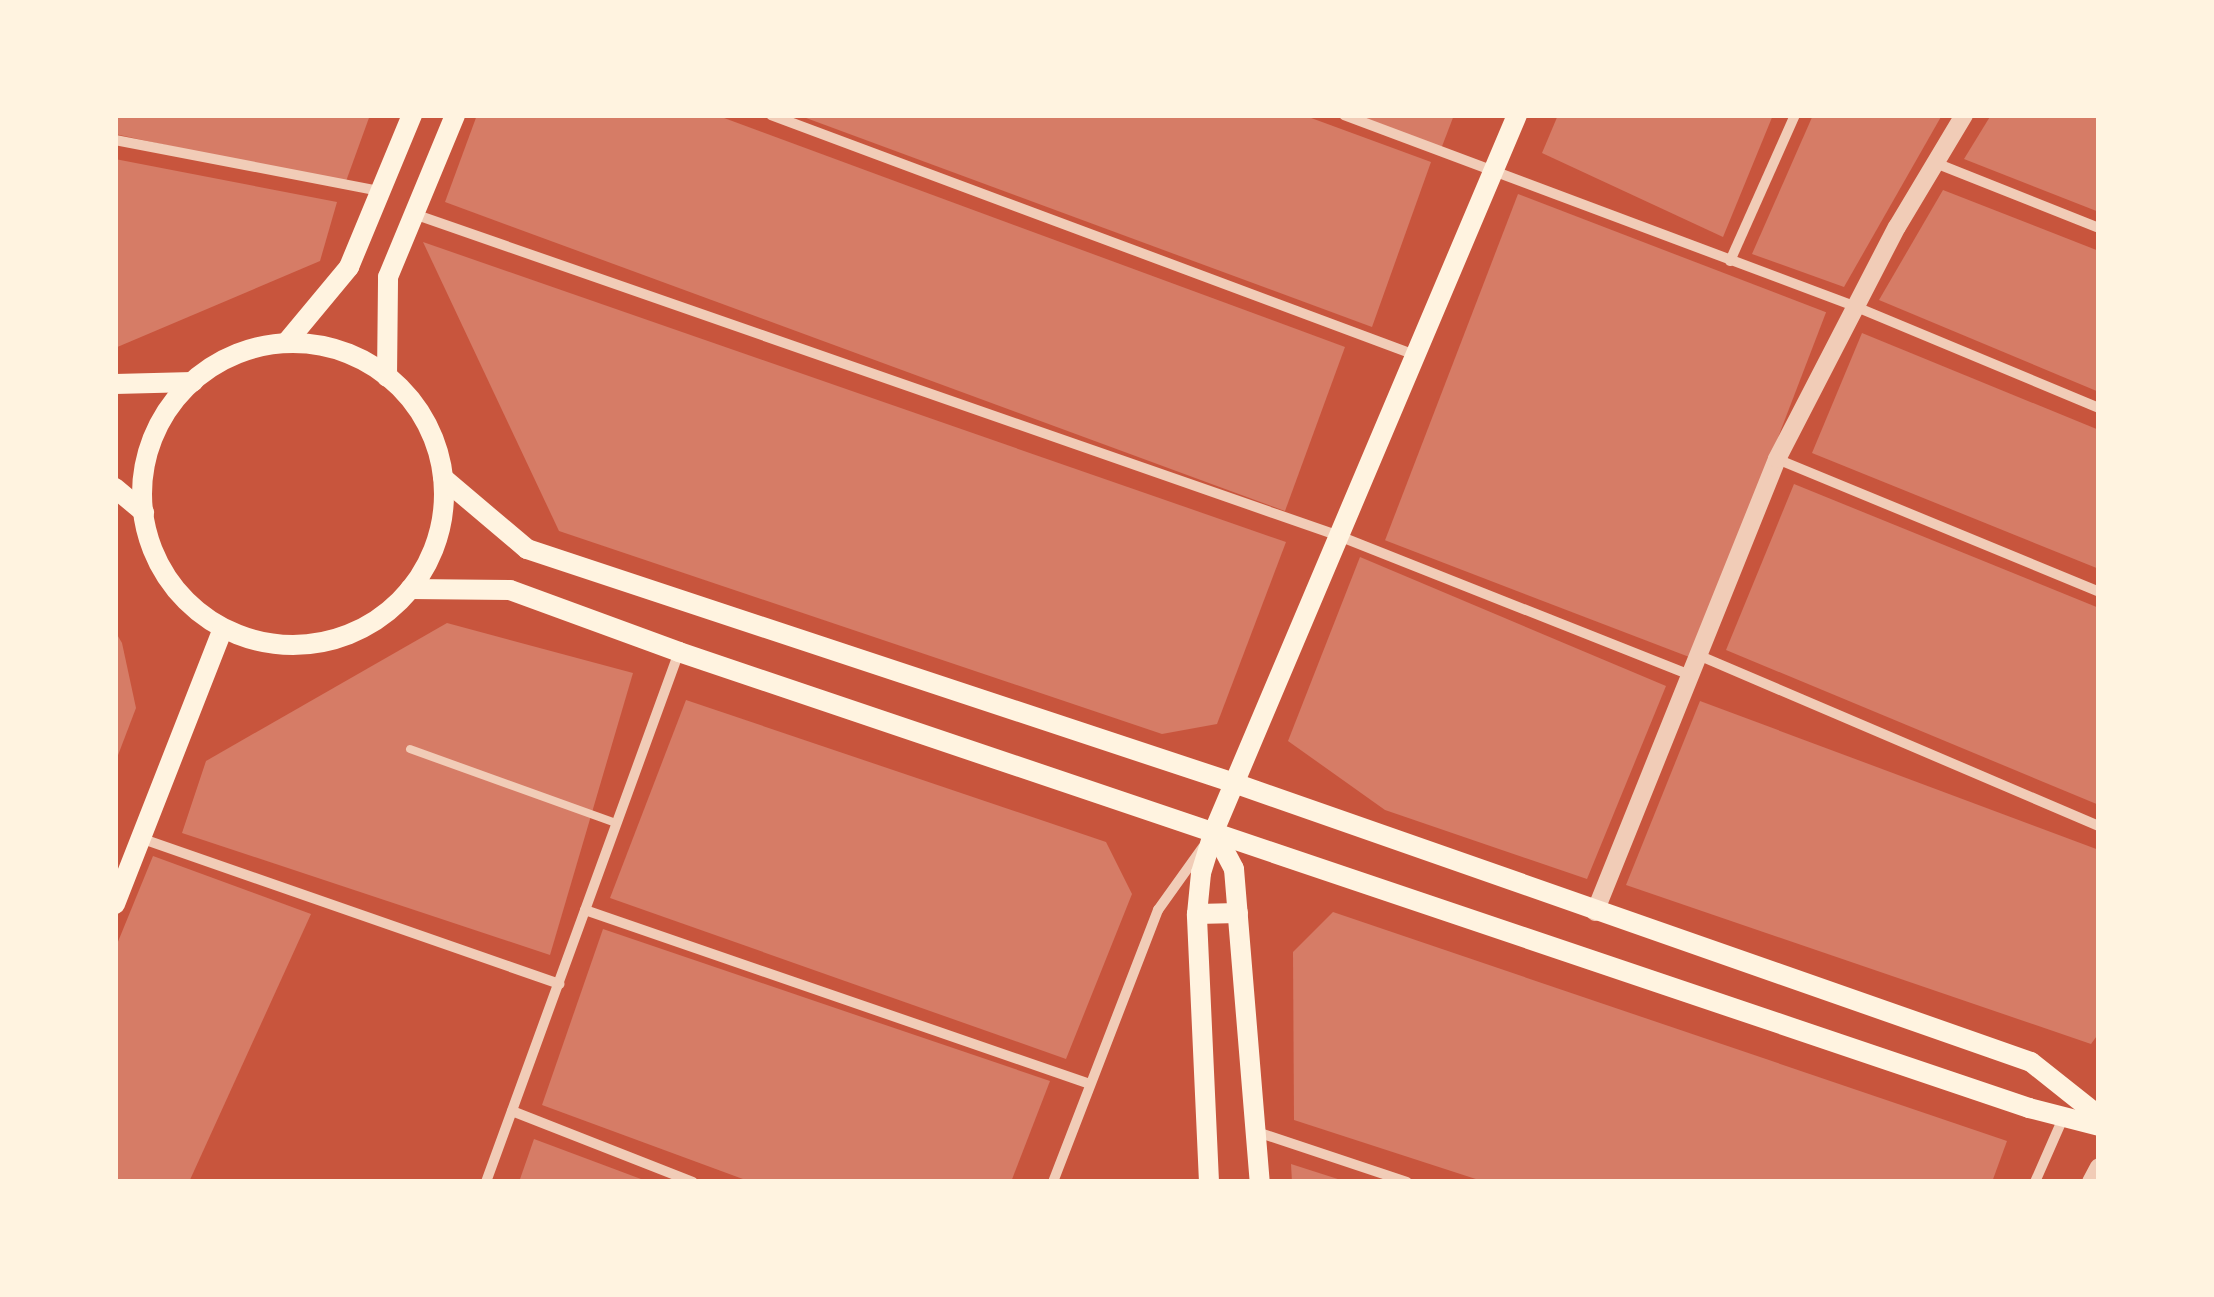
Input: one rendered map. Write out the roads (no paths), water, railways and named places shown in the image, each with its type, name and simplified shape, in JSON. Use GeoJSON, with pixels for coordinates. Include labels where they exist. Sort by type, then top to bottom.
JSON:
{"type":"FeatureCollection","features":[{"type":"Feature","properties":{"kind":"main road"},"geometry":{"type":"LineString","coordinates":[[286,343],[349,266],[412,115]]}},
{"type":"Feature","properties":{"kind":"main road"},"geometry":{"type":"LineString","coordinates":[[387,376],[388,277],[455,115]]}},
{"type":"Feature","properties":{"kind":"main road"},"geometry":{"type":"LineString","coordinates":[[1210,1182],[1197,914],[1201,873],[1234,783],[1518,115]]}},
{"type":"Feature","properties":{"kind":"main road"},"geometry":{"type":"LineString","coordinates":[[286,343],[347,353],[387,376],[425,422],[443,478],[438,537],[410,590],[372,624],[324,642],[272,644],[223,628],[174,586],[151,544],[144,512],[144,471],[166,413],[193,382],[236,354],[286,343]]}},
{"type":"Feature","properties":{"kind":"main road"},"geometry":{"type":"LineString","coordinates":[[115,384],[193,382]]}},
{"type":"Feature","properties":{"kind":"main road"},"geometry":{"type":"LineString","coordinates":[[443,478],[527,549],[1234,783],[2031,1062],[2099,1116]]}},
{"type":"Feature","properties":{"kind":"main road"},"geometry":{"type":"LineString","coordinates":[[115,488],[144,512]]}},
{"type":"Feature","properties":{"kind":"main road"},"geometry":{"type":"LineString","coordinates":[[410,590],[510,590],[679,652],[2028,1108],[2099,1126]]}},
{"type":"Feature","properties":{"kind":"main road"},"geometry":{"type":"LineString","coordinates":[[115,904],[120,878],[143,839],[223,628]]}},
{"type":"Feature","properties":{"kind":"main road"},"geometry":{"type":"LineString","coordinates":[[1214,831],[1234,870],[1260,1182]]}},
{"type":"Feature","properties":{"kind":"main road"},"geometry":{"type":"LineString","coordinates":[[1197,914],[1238,912]]}},
{"type":"Feature","properties":{"kind":"street"},"geometry":{"type":"LineString","coordinates":[[771,115],[1416,356]]}},
{"type":"Feature","properties":{"kind":"street"},"geometry":{"type":"LineString","coordinates":[[1344,115],[1492,174],[1854,306],[2099,408]]}},
{"type":"Feature","properties":{"kind":"street"},"geometry":{"type":"LineString","coordinates":[[1730,261],[1796,115]]}},
{"type":"Feature","properties":{"kind":"street"},"geometry":{"type":"LineString","coordinates":[[1595,912],[1777,459],[1854,306],[1964,115]]}},
{"type":"Feature","properties":{"kind":"street"},"geometry":{"type":"LineString","coordinates":[[115,140],[380,191]]}},
{"type":"Feature","properties":{"kind":"street"},"geometry":{"type":"LineString","coordinates":[[1934,162],[2099,228]]}},
{"type":"Feature","properties":{"kind":"street"},"geometry":{"type":"LineString","coordinates":[[414,214],[1339,536],[1690,675]]}},
{"type":"Feature","properties":{"kind":"street"},"geometry":{"type":"LineString","coordinates":[[1777,459],[2099,592]]}},
{"type":"Feature","properties":{"kind":"street"},"geometry":{"type":"LineString","coordinates":[[486,1182],[679,652]]}},
{"type":"Feature","properties":{"kind":"street"},"geometry":{"type":"LineString","coordinates":[[1698,655],[2099,826]]}},
{"type":"Feature","properties":{"kind":"street"},"geometry":{"type":"LineString","coordinates":[[1053,1182],[1158,910],[1214,831]]}},
{"type":"Feature","properties":{"kind":"street"},"geometry":{"type":"LineString","coordinates":[[143,839],[559,984]]}},
{"type":"Feature","properties":{"kind":"street"},"geometry":{"type":"LineString","coordinates":[[585,910],[1090,1084]]}},
{"type":"Feature","properties":{"kind":"street"},"geometry":{"type":"LineString","coordinates":[[512,1112],[693,1182]]}},
{"type":"Feature","properties":{"kind":"street"},"geometry":{"type":"LineString","coordinates":[[2035,1182],[2064,1116]]}},
{"type":"Feature","properties":{"kind":"street"},"geometry":{"type":"LineString","coordinates":[[1257,1132],[1407,1182]]}},
{"type":"Feature","properties":{"kind":"street"},"geometry":{"type":"LineString","coordinates":[[2091,1182],[2099,1167]]}},
{"type":"Feature","properties":{"kind":"lane"},"geometry":{"type":"LineString","coordinates":[[410,749],[615,824]]}}]}
